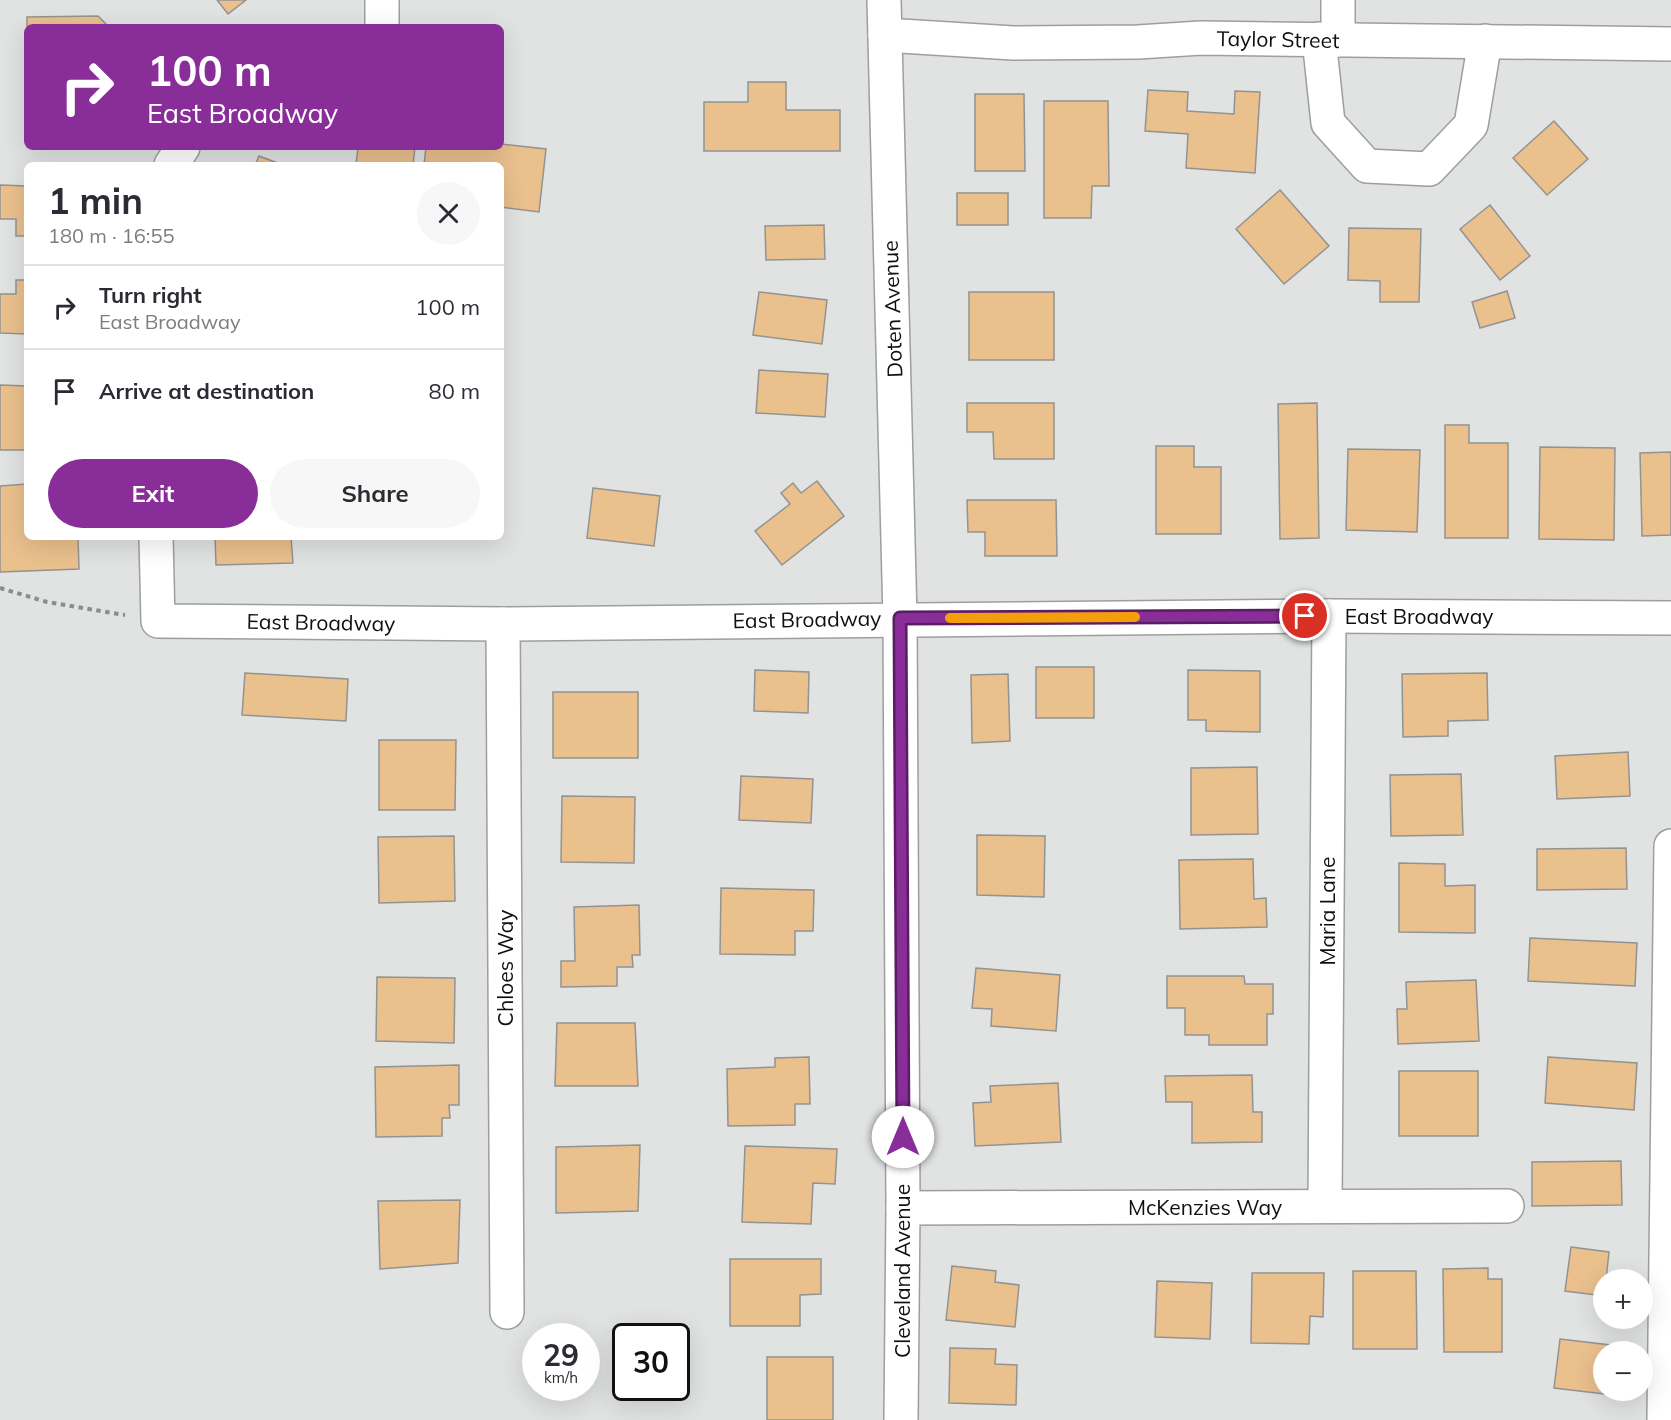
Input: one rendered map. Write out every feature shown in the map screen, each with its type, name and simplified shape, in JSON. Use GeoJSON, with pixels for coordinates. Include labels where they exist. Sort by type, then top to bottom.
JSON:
{"type":"FeatureCollection","features":[{"type":"Feature","properties":{"kind":"street"},"geometry":{"type":"LineString","coordinates":[[382,0],[382,24]]}},
{"type":"Feature","properties":{"kind":"street","name":"Doten Avenue"},"geometry":{"type":"LineString","coordinates":[[884,0],[900,618]]}},
{"type":"Feature","properties":{"kind":"street"},"geometry":{"type":"LineString","coordinates":[[1338,0],[1328,39],[1328,123],[1367,166],[1429,169],[1471,125],[1485,41]]}},
{"type":"Feature","properties":{"kind":"street","name":"Taylor Street"},"geometry":{"type":"LineString","coordinates":[[885,35],[1013,43],[1138,42],[1201,38],[1671,44]]}},
{"type":"Feature","properties":{"kind":"street"},"geometry":{"type":"LineString","coordinates":[[156,540],[158,621]]}},
{"type":"Feature","properties":{"kind":"street","name":"East Broadway"},"geometry":{"type":"LineString","coordinates":[[158,621],[503,624],[900,618],[1329,616],[1671,618]]}},
{"type":"Feature","properties":{"kind":"street","name":"Maria Lane"},"geometry":{"type":"LineString","coordinates":[[1325,1206],[1329,616]]}},
{"type":"Feature","properties":{"kind":"street","name":"Cleveland Avenue"},"geometry":{"type":"LineString","coordinates":[[900,618],[903,1208],[901,1420]]}},
{"type":"Feature","properties":{"kind":"street","name":"Chloes Way"},"geometry":{"type":"LineString","coordinates":[[503,624],[507,1312]]}},
{"type":"Feature","properties":{"kind":"street"},"geometry":{"type":"LineString","coordinates":[[1664,1420],[1671,846]]}},
{"type":"Feature","properties":{"kind":"street","name":"McKenzies Way"},"geometry":{"type":"LineString","coordinates":[[903,1208],[1507,1206]]}},
{"type":"Feature","properties":{"kind":"path"},"geometry":{"type":"LineString","coordinates":[[0,588],[47,602],[158,621]]}},
{"type":"Feature","properties":{"kind":"building"},"geometry":{"type":"Polygon","coordinates":[[[217,0],[246,0],[228,14],[217,0]]]}},
{"type":"Feature","properties":{"kind":"building"},"geometry":{"type":"Polygon","coordinates":[[[98,16],[106,24],[27,24],[27,17],[98,16]]]}},
{"type":"Feature","properties":{"kind":"building"},"geometry":{"type":"Polygon","coordinates":[[[748,82],[786,82],[786,110],[840,110],[840,151],[704,151],[704,102],[748,102],[748,82]]]}},
{"type":"Feature","properties":{"kind":"building"},"geometry":{"type":"Polygon","coordinates":[[[1148,90],[1188,92],[1187,111],[1234,114],[1235,91],[1260,92],[1255,173],[1186,168],[1188,134],[1145,131],[1148,90]]]}},
{"type":"Feature","properties":{"kind":"building"},"geometry":{"type":"Polygon","coordinates":[[[975,94],[1024,94],[1025,171],[975,171],[975,94]]]}},
{"type":"Feature","properties":{"kind":"building"},"geometry":{"type":"Polygon","coordinates":[[[1044,101],[1108,101],[1109,186],[1092,186],[1091,218],[1044,218],[1044,101]]]}},
{"type":"Feature","properties":{"kind":"building"},"geometry":{"type":"Polygon","coordinates":[[[1554,121],[1588,159],[1547,195],[1513,158],[1554,121]]]}},
{"type":"Feature","properties":{"kind":"building"},"geometry":{"type":"Polygon","coordinates":[[[504,144],[546,149],[539,212],[504,207],[504,162],[424,162],[426,150],[504,150],[504,144]]]}},
{"type":"Feature","properties":{"kind":"building"},"geometry":{"type":"Polygon","coordinates":[[[358,150],[415,150],[413,162],[356,162],[358,150]]]}},
{"type":"Feature","properties":{"kind":"building"},"geometry":{"type":"Polygon","coordinates":[[[259,156],[275,162],[256,162],[259,156]]]}},
{"type":"Feature","properties":{"kind":"building"},"geometry":{"type":"Polygon","coordinates":[[[0,185],[24,186],[24,236],[16,236],[16,219],[0,219],[0,185]]]}},
{"type":"Feature","properties":{"kind":"building"},"geometry":{"type":"Polygon","coordinates":[[[1280,190],[1329,246],[1284,284],[1236,229],[1280,190]]]}},
{"type":"Feature","properties":{"kind":"building"},"geometry":{"type":"Polygon","coordinates":[[[957,193],[1008,193],[1008,225],[957,225],[957,193]]]}},
{"type":"Feature","properties":{"kind":"building"},"geometry":{"type":"Polygon","coordinates":[[[1490,205],[1530,256],[1500,280],[1460,229],[1490,205]]]}},
{"type":"Feature","properties":{"kind":"building"},"geometry":{"type":"Polygon","coordinates":[[[824,225],[825,259],[766,260],[765,226],[824,225]]]}},
{"type":"Feature","properties":{"kind":"building"},"geometry":{"type":"Polygon","coordinates":[[[1349,228],[1421,229],[1419,302],[1380,302],[1380,281],[1348,280],[1349,228]]]}},
{"type":"Feature","properties":{"kind":"building"},"geometry":{"type":"Polygon","coordinates":[[[16,280],[24,280],[24,334],[0,333],[0,294],[16,294],[16,280]]]}},
{"type":"Feature","properties":{"kind":"building"},"geometry":{"type":"Polygon","coordinates":[[[1507,291],[1515,318],[1480,328],[1472,302],[1507,291]]]}},
{"type":"Feature","properties":{"kind":"building"},"geometry":{"type":"Polygon","coordinates":[[[759,292],[827,300],[822,344],[753,335],[759,292]]]}},
{"type":"Feature","properties":{"kind":"building"},"geometry":{"type":"Polygon","coordinates":[[[969,292],[1054,292],[1054,360],[969,360],[969,292]]]}},
{"type":"Feature","properties":{"kind":"building"},"geometry":{"type":"Polygon","coordinates":[[[759,370],[828,374],[825,417],[756,413],[759,370]]]}},
{"type":"Feature","properties":{"kind":"building"},"geometry":{"type":"Polygon","coordinates":[[[0,385],[24,386],[24,450],[0,450],[0,385]]]}},
{"type":"Feature","properties":{"kind":"building"},"geometry":{"type":"Polygon","coordinates":[[[967,403],[1054,403],[1054,459],[994,459],[993,432],[967,432],[967,403]]]}},
{"type":"Feature","properties":{"kind":"building"},"geometry":{"type":"Polygon","coordinates":[[[1317,403],[1319,538],[1280,539],[1278,404],[1317,403]]]}},
{"type":"Feature","properties":{"kind":"building"},"geometry":{"type":"Polygon","coordinates":[[[1445,425],[1469,425],[1469,443],[1508,443],[1508,538],[1445,538],[1445,425]]]}},
{"type":"Feature","properties":{"kind":"building"},"geometry":{"type":"Polygon","coordinates":[[[1156,446],[1194,446],[1194,467],[1221,467],[1221,534],[1156,534],[1156,446]]]}},
{"type":"Feature","properties":{"kind":"building"},"geometry":{"type":"Polygon","coordinates":[[[1540,447],[1615,448],[1614,540],[1539,539],[1540,447]]]}},
{"type":"Feature","properties":{"kind":"building"},"geometry":{"type":"Polygon","coordinates":[[[1348,449],[1420,450],[1417,532],[1346,530],[1348,449]]]}},
{"type":"Feature","properties":{"kind":"building"},"geometry":{"type":"Polygon","coordinates":[[[1671,452],[1671,535],[1642,536],[1640,453],[1671,452]]]}},
{"type":"Feature","properties":{"kind":"building"},"geometry":{"type":"Polygon","coordinates":[[[817,481],[844,516],[782,565],[755,531],[790,504],[781,493],[793,483],[801,493],[817,481]]]}},
{"type":"Feature","properties":{"kind":"building"},"geometry":{"type":"Polygon","coordinates":[[[24,484],[24,540],[78,540],[79,569],[0,572],[0,486],[24,484]]]}},
{"type":"Feature","properties":{"kind":"building"},"geometry":{"type":"Polygon","coordinates":[[[593,488],[660,496],[654,546],[587,538],[593,488]]]}},
{"type":"Feature","properties":{"kind":"building"},"geometry":{"type":"Polygon","coordinates":[[[967,500],[1056,500],[1057,556],[985,556],[985,532],[968,532],[967,500]]]}},
{"type":"Feature","properties":{"kind":"building"},"geometry":{"type":"Polygon","coordinates":[[[215,540],[291,540],[293,563],[216,565],[215,540]]]}},
{"type":"Feature","properties":{"kind":"building"},"geometry":{"type":"Polygon","coordinates":[[[1036,667],[1094,667],[1094,718],[1036,718],[1036,667]]]}},
{"type":"Feature","properties":{"kind":"building"},"geometry":{"type":"Polygon","coordinates":[[[755,670],[809,672],[808,713],[754,711],[755,670]]]}},
{"type":"Feature","properties":{"kind":"building"},"geometry":{"type":"Polygon","coordinates":[[[1188,670],[1260,671],[1260,732],[1206,731],[1206,720],[1188,720],[1188,670]]]}},
{"type":"Feature","properties":{"kind":"building"},"geometry":{"type":"Polygon","coordinates":[[[245,673],[348,679],[346,721],[242,715],[245,673]]]}},
{"type":"Feature","properties":{"kind":"building"},"geometry":{"type":"Polygon","coordinates":[[[1487,673],[1488,720],[1448,721],[1448,736],[1403,737],[1402,674],[1487,673]]]}},
{"type":"Feature","properties":{"kind":"building"},"geometry":{"type":"Polygon","coordinates":[[[1008,674],[1010,741],[972,743],[971,675],[1008,674]]]}},
{"type":"Feature","properties":{"kind":"building"},"geometry":{"type":"Polygon","coordinates":[[[553,692],[638,692],[638,758],[553,758],[553,692]]]}},
{"type":"Feature","properties":{"kind":"building"},"geometry":{"type":"Polygon","coordinates":[[[379,740],[456,740],[455,810],[379,810],[379,740]]]}},
{"type":"Feature","properties":{"kind":"building"},"geometry":{"type":"Polygon","coordinates":[[[1628,752],[1630,796],[1557,799],[1555,756],[1628,752]]]}},
{"type":"Feature","properties":{"kind":"building"},"geometry":{"type":"Polygon","coordinates":[[[1257,767],[1258,834],[1191,835],[1191,768],[1257,767]]]}},
{"type":"Feature","properties":{"kind":"building"},"geometry":{"type":"Polygon","coordinates":[[[1461,774],[1463,835],[1391,836],[1390,775],[1461,774]]]}},
{"type":"Feature","properties":{"kind":"building"},"geometry":{"type":"Polygon","coordinates":[[[741,776],[813,779],[811,823],[739,820],[741,776]]]}},
{"type":"Feature","properties":{"kind":"building"},"geometry":{"type":"Polygon","coordinates":[[[562,796],[635,797],[634,863],[561,862],[562,796]]]}},
{"type":"Feature","properties":{"kind":"building"},"geometry":{"type":"Polygon","coordinates":[[[977,835],[1045,836],[1044,897],[977,895],[977,835]]]}},
{"type":"Feature","properties":{"kind":"building"},"geometry":{"type":"Polygon","coordinates":[[[454,836],[455,901],[379,903],[378,837],[454,836]]]}},
{"type":"Feature","properties":{"kind":"building"},"geometry":{"type":"Polygon","coordinates":[[[1626,848],[1627,889],[1537,890],[1537,849],[1626,848]]]}},
{"type":"Feature","properties":{"kind":"building"},"geometry":{"type":"Polygon","coordinates":[[[1253,859],[1254,899],[1266,898],[1267,927],[1180,929],[1179,860],[1253,859]]]}},
{"type":"Feature","properties":{"kind":"building"},"geometry":{"type":"Polygon","coordinates":[[[1399,863],[1445,864],[1445,886],[1475,885],[1475,933],[1399,932],[1399,863]]]}},
{"type":"Feature","properties":{"kind":"building"},"geometry":{"type":"Polygon","coordinates":[[[721,888],[814,890],[813,931],[795,931],[795,955],[720,954],[721,888]]]}},
{"type":"Feature","properties":{"kind":"building"},"geometry":{"type":"Polygon","coordinates":[[[639,905],[640,955],[632,955],[633,967],[617,967],[617,986],[561,987],[561,961],[575,961],[574,907],[639,905]]]}},
{"type":"Feature","properties":{"kind":"building"},"geometry":{"type":"Polygon","coordinates":[[[1530,938],[1637,943],[1635,986],[1528,981],[1530,938]]]}},
{"type":"Feature","properties":{"kind":"building"},"geometry":{"type":"Polygon","coordinates":[[[976,968],[1060,975],[1056,1031],[991,1026],[992,1009],[972,1008],[976,968]]]}},
{"type":"Feature","properties":{"kind":"building"},"geometry":{"type":"Polygon","coordinates":[[[1167,976],[1244,976],[1245,984],[1273,984],[1273,1014],[1267,1014],[1267,1045],[1209,1045],[1209,1035],[1185,1035],[1185,1008],[1167,1008],[1167,976]]]}},
{"type":"Feature","properties":{"kind":"building"},"geometry":{"type":"Polygon","coordinates":[[[377,977],[455,978],[454,1043],[376,1041],[377,977]]]}},
{"type":"Feature","properties":{"kind":"building"},"geometry":{"type":"Polygon","coordinates":[[[1476,980],[1479,1041],[1398,1044],[1397,1009],[1407,1009],[1406,982],[1476,980]]]}},
{"type":"Feature","properties":{"kind":"building"},"geometry":{"type":"Polygon","coordinates":[[[557,1023],[635,1023],[638,1086],[555,1086],[557,1023]]]}},
{"type":"Feature","properties":{"kind":"building"},"geometry":{"type":"Polygon","coordinates":[[[809,1057],[810,1104],[795,1104],[795,1125],[728,1126],[727,1069],[775,1067],[775,1058],[809,1057]]]}},
{"type":"Feature","properties":{"kind":"building"},"geometry":{"type":"Polygon","coordinates":[[[1548,1057],[1637,1063],[1634,1110],[1545,1103],[1548,1057]]]}},
{"type":"Feature","properties":{"kind":"building"},"geometry":{"type":"Polygon","coordinates":[[[459,1065],[459,1105],[449,1105],[450,1118],[442,1118],[442,1136],[376,1137],[375,1067],[459,1065]]]}},
{"type":"Feature","properties":{"kind":"building"},"geometry":{"type":"Polygon","coordinates":[[[1399,1071],[1478,1071],[1478,1136],[1399,1136],[1399,1071]]]}},
{"type":"Feature","properties":{"kind":"building"},"geometry":{"type":"Polygon","coordinates":[[[1252,1075],[1253,1112],[1262,1112],[1262,1142],[1192,1143],[1192,1102],[1166,1102],[1165,1076],[1252,1075]]]}},
{"type":"Feature","properties":{"kind":"building"},"geometry":{"type":"Polygon","coordinates":[[[1058,1083],[1061,1142],[975,1146],[973,1103],[991,1102],[990,1086],[1058,1083]]]}},
{"type":"Feature","properties":{"kind":"building"},"geometry":{"type":"Polygon","coordinates":[[[640,1145],[638,1211],[556,1213],[556,1147],[640,1145]]]}},
{"type":"Feature","properties":{"kind":"building"},"geometry":{"type":"Polygon","coordinates":[[[745,1146],[837,1149],[835,1184],[813,1183],[811,1224],[742,1222],[745,1146]]]}},
{"type":"Feature","properties":{"kind":"building"},"geometry":{"type":"Polygon","coordinates":[[[1621,1161],[1622,1205],[1532,1206],[1532,1162],[1621,1161]]]}},
{"type":"Feature","properties":{"kind":"building"},"geometry":{"type":"Polygon","coordinates":[[[460,1200],[458,1263],[380,1269],[378,1201],[460,1200]]]}},
{"type":"Feature","properties":{"kind":"building"},"geometry":{"type":"Polygon","coordinates":[[[1571,1247],[1609,1252],[1607,1269],[1593,1269],[1593,1295],[1565,1291],[1571,1247]]]}},
{"type":"Feature","properties":{"kind":"building"},"geometry":{"type":"Polygon","coordinates":[[[730,1259],[821,1259],[821,1294],[800,1295],[800,1326],[730,1326],[730,1259]]]}},
{"type":"Feature","properties":{"kind":"building"},"geometry":{"type":"Polygon","coordinates":[[[952,1266],[996,1271],[995,1282],[1019,1285],[1015,1327],[946,1320],[952,1266]]]}},
{"type":"Feature","properties":{"kind":"building"},"geometry":{"type":"Polygon","coordinates":[[[1488,1268],[1488,1279],[1502,1279],[1502,1352],[1444,1352],[1443,1269],[1488,1268]]]}},
{"type":"Feature","properties":{"kind":"building"},"geometry":{"type":"Polygon","coordinates":[[[1353,1271],[1416,1271],[1417,1349],[1353,1349],[1353,1271]]]}},
{"type":"Feature","properties":{"kind":"building"},"geometry":{"type":"Polygon","coordinates":[[[1252,1273],[1324,1273],[1323,1317],[1310,1316],[1309,1344],[1251,1343],[1252,1273]]]}},
{"type":"Feature","properties":{"kind":"building"},"geometry":{"type":"Polygon","coordinates":[[[1157,1281],[1212,1283],[1210,1339],[1155,1337],[1157,1281]]]}},
{"type":"Feature","properties":{"kind":"building"},"geometry":{"type":"Polygon","coordinates":[[[1560,1339],[1593,1343],[1593,1393],[1554,1388],[1560,1339]]]}},
{"type":"Feature","properties":{"kind":"building"},"geometry":{"type":"Polygon","coordinates":[[[950,1348],[996,1349],[995,1364],[1017,1365],[1016,1405],[949,1403],[950,1348]]]}},
{"type":"Feature","properties":{"kind":"building"},"geometry":{"type":"Polygon","coordinates":[[[767,1357],[833,1357],[833,1420],[767,1420],[767,1357]]]}},
{"type":"Feature","properties":{"kind":"slow traffic"},"geometry":{"type":"LineString","coordinates":[[950,618],[1135,617]]}},
{"type":"Feature","properties":{"kind":"route"},"geometry":{"type":"LineString","coordinates":[[903,1137],[900,618],[1305,616]]}}]}
